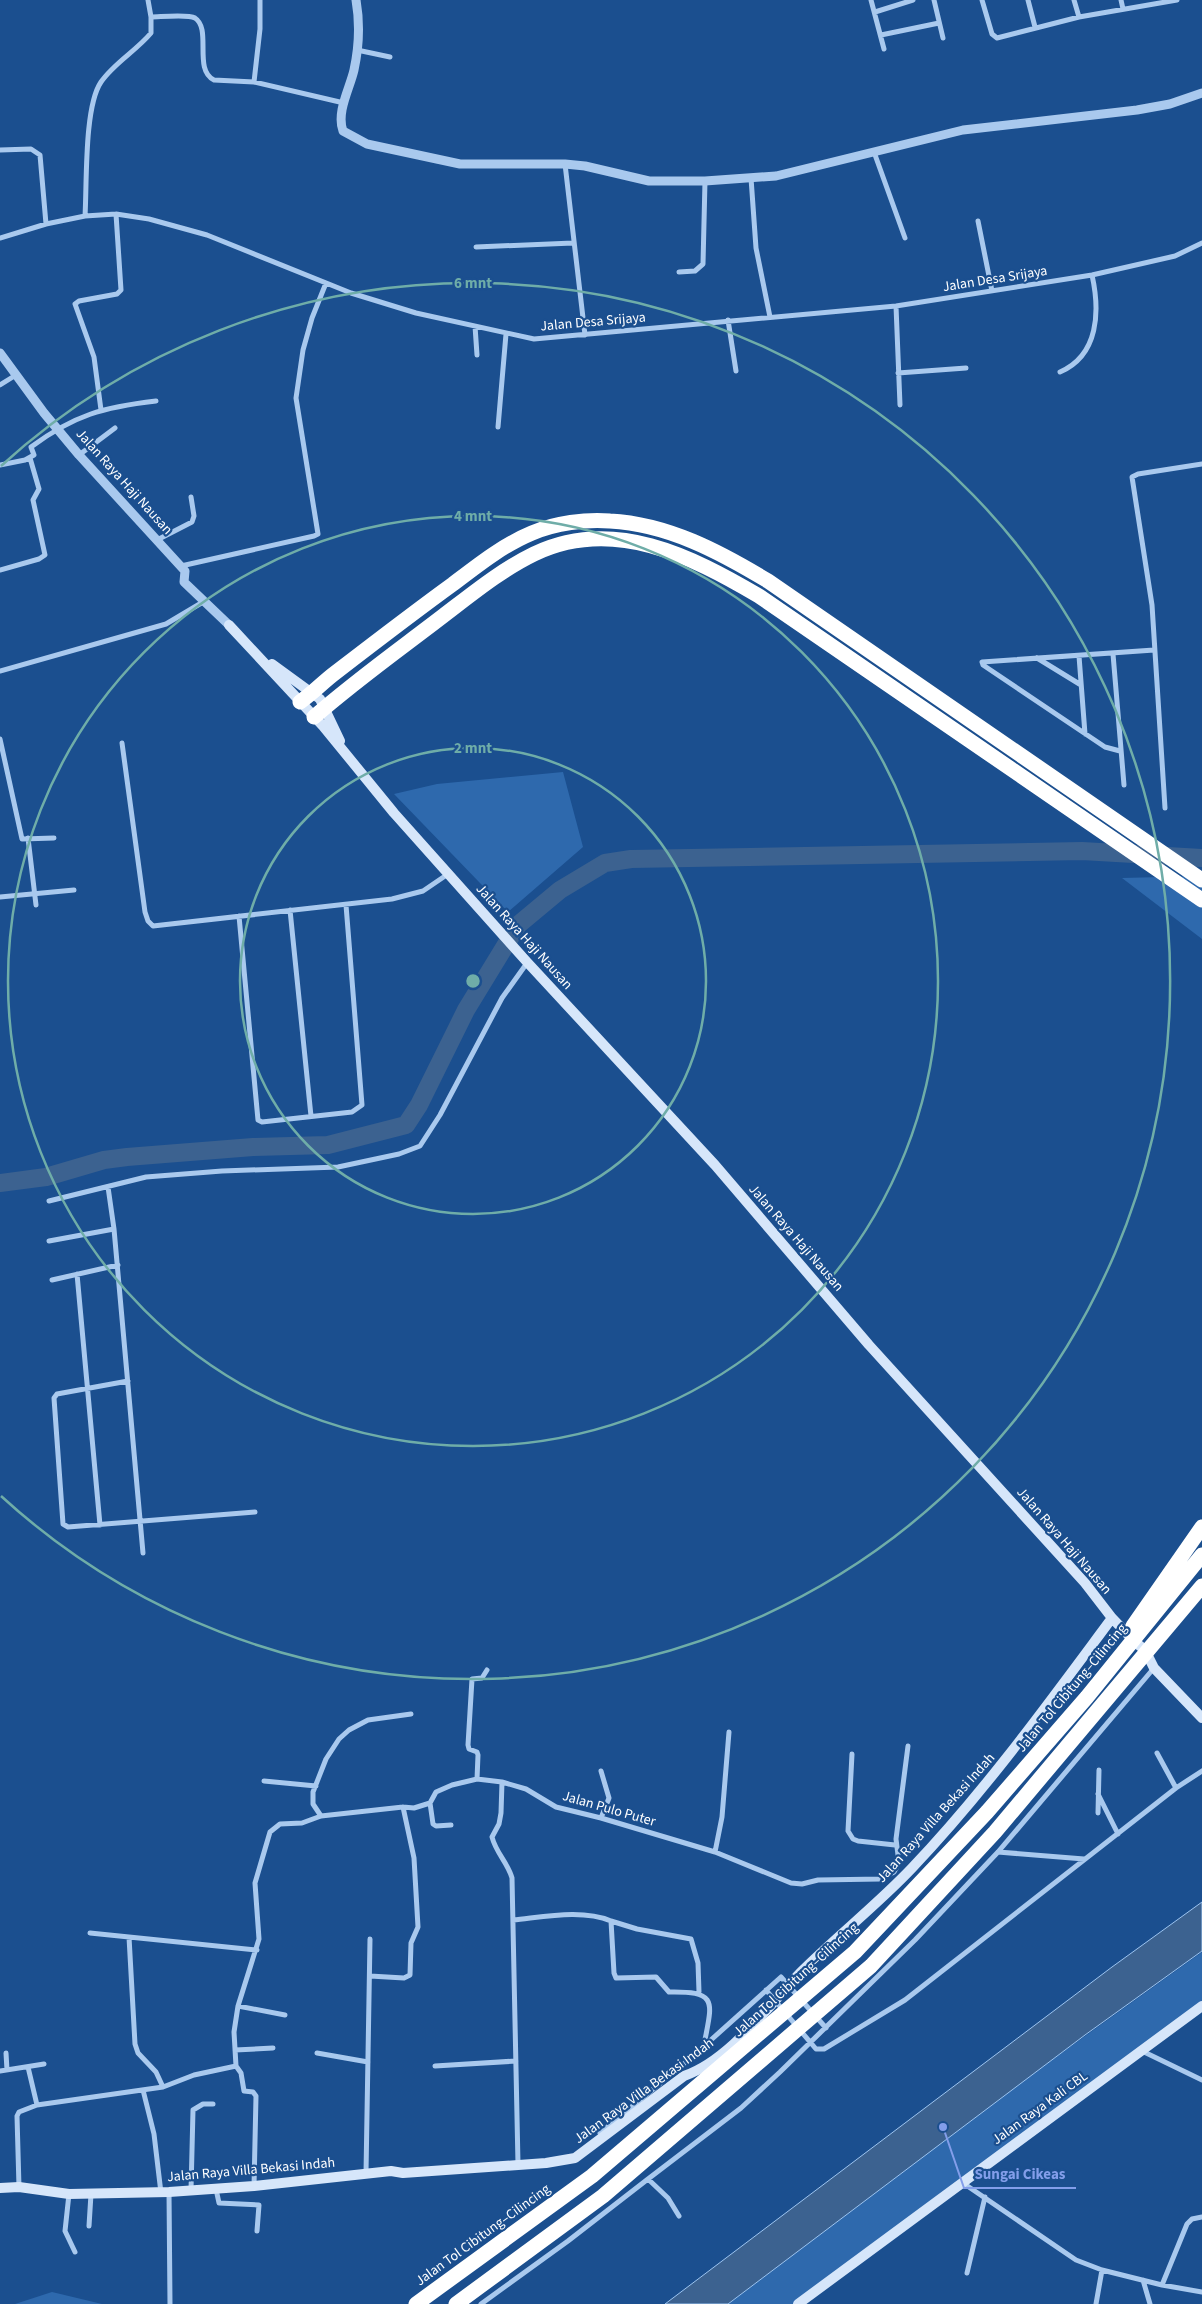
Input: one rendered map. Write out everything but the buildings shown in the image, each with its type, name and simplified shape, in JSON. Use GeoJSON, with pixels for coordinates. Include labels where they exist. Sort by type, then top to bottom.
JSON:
{"type":"FeatureCollection","features":[{"type":"Feature","properties":{"kind":"highway"},"geometry":{"type":"LineString","coordinates":[[300,702],[421,607],[503,548],[534,532],[568,524],[611,521],[669,532],[733,560],[768,581],[1202,880]]}},
{"type":"Feature","properties":{"kind":"highway"},"geometry":{"type":"LineString","coordinates":[[320,712],[511,566],[536,553],[571,542],[606,539],[662,548],[704,564],[759,596],[1202,900]]}},
{"type":"Feature","properties":{"kind":"highway"},"geometry":{"type":"LineString","coordinates":[[1087,1697],[1158,1589],[1202,1527]]}},
{"type":"Feature","properties":{"kind":"highway","name":"Jalan Tol Cibitung–Cilincing"},"geometry":{"type":"LineString","coordinates":[[416,2304],[592,2176],[855,1952],[987,1812],[1087,1697],[1202,1555]]}},
{"type":"Feature","properties":{"kind":"highway"},"geometry":{"type":"LineString","coordinates":[[456,2304],[603,2196],[871,1966],[995,1832],[1202,1586]]}},
{"type":"Feature","properties":{"kind":"main road","name":"Jalan Raya Haji Nausan"},"geometry":{"type":"LineString","coordinates":[[229,626],[277,669],[313,693],[320,712],[364,776],[448,874],[715,1165],[869,1345],[1085,1583],[1112,1618],[1145,1650],[1154,1668],[1202,1718]]}},
{"type":"Feature","properties":{"kind":"main road","name":"Jalan Raya Haji Nausan"},"geometry":{"type":"LineString","coordinates":[[229,626],[300,702],[320,712]]}},
{"type":"Feature","properties":{"kind":"main road","name":"Jalan Raya Villa Bekasi Indah"},"geometry":{"type":"LineString","coordinates":[[0,2188],[19,2187],[69,2194],[191,2191],[366,2173],[391,2171],[403,2173],[546,2163],[575,2158],[684,2076],[700,2070],[776,2002],[789,1985],[912,1868],[1001,1767],[1112,1618]]}},
{"type":"Feature","properties":{"kind":"main road","name":"Jalan Raya Kali CBL"},"geometry":{"type":"LineString","coordinates":[[798,2304],[1202,2006]]}},
{"type":"Feature","properties":{"kind":"street"},"geometry":{"type":"LineString","coordinates":[[85,216],[91,116],[95,95],[101,83],[151,33],[148,0]]}},
{"type":"Feature","properties":{"kind":"street"},"geometry":{"type":"LineString","coordinates":[[254,82],[260,29],[260,0]]}},
{"type":"Feature","properties":{"kind":"street"},"geometry":{"type":"LineString","coordinates":[[356,0],[358,13],[357,50],[354,70],[344,103],[343,131],[366,144],[460,164],[565,164],[585,166],[649,181],[704,181],[751,178],[800,171],[963,130],[1137,110],[1170,104],[1202,93]]}},
{"type":"Feature","properties":{"kind":"street"},"geometry":{"type":"LineString","coordinates":[[871,0],[884,49]]}},
{"type":"Feature","properties":{"kind":"street"},"geometry":{"type":"LineString","coordinates":[[875,12],[913,0]]}},
{"type":"Feature","properties":{"kind":"street"},"geometry":{"type":"LineString","coordinates":[[934,0],[943,38]]}},
{"type":"Feature","properties":{"kind":"street"},"geometry":{"type":"LineString","coordinates":[[982,0],[995,38],[1079,17],[1177,0]]}},
{"type":"Feature","properties":{"kind":"street"},"geometry":{"type":"LineString","coordinates":[[1028,0],[1035,27]]}},
{"type":"Feature","properties":{"kind":"street"},"geometry":{"type":"LineString","coordinates":[[1074,0],[1079,17]]}},
{"type":"Feature","properties":{"kind":"street"},"geometry":{"type":"LineString","coordinates":[[1121,0],[1123,9]]}},
{"type":"Feature","properties":{"kind":"street"},"geometry":{"type":"LineString","coordinates":[[151,17],[194,18],[201,29],[207,75],[214,80],[254,82],[344,103]]}},
{"type":"Feature","properties":{"kind":"street"},"geometry":{"type":"LineString","coordinates":[[881,36],[939,23]]}},
{"type":"Feature","properties":{"kind":"street"},"geometry":{"type":"LineString","coordinates":[[357,50],[390,57]]}},
{"type":"Feature","properties":{"kind":"street"},"geometry":{"type":"LineString","coordinates":[[0,150],[31,148],[40,155],[46,224]]}},
{"type":"Feature","properties":{"kind":"street"},"geometry":{"type":"LineString","coordinates":[[874,152],[905,238]]}},
{"type":"Feature","properties":{"kind":"street"},"geometry":{"type":"LineString","coordinates":[[565,164],[585,335]]}},
{"type":"Feature","properties":{"kind":"street"},"geometry":{"type":"LineString","coordinates":[[751,178],[756,248],[770,317]]}},
{"type":"Feature","properties":{"kind":"street"},"geometry":{"type":"LineString","coordinates":[[679,272],[696,271],[703,264],[704,181]]}},
{"type":"Feature","properties":{"kind":"street"},"geometry":{"type":"LineString","coordinates":[[101,410],[94,358],[75,304],[80,300],[117,294],[121,290],[116,214]]}},
{"type":"Feature","properties":{"kind":"street","name":"Jalan Desa Srijaya"},"geometry":{"type":"LineString","coordinates":[[0,238],[46,224],[85,216],[116,214],[149,218],[199,232],[326,283],[416,313],[534,339],[896,306],[1092,275],[1175,256],[1202,243]]}},
{"type":"Feature","properties":{"kind":"street"},"geometry":{"type":"LineString","coordinates":[[978,221],[992,291]]}},
{"type":"Feature","properties":{"kind":"street"},"geometry":{"type":"LineString","coordinates":[[476,246],[574,242]]}},
{"type":"Feature","properties":{"kind":"street"},"geometry":{"type":"LineString","coordinates":[[1060,372],[1082,358],[1092,338],[1097,301],[1092,275]]}},
{"type":"Feature","properties":{"kind":"street"},"geometry":{"type":"LineString","coordinates":[[181,566],[318,534],[296,398],[303,350],[312,318],[326,283]]}},
{"type":"Feature","properties":{"kind":"street"},"geometry":{"type":"LineString","coordinates":[[896,306],[900,405]]}},
{"type":"Feature","properties":{"kind":"street"},"geometry":{"type":"LineString","coordinates":[[728,320],[736,371]]}},
{"type":"Feature","properties":{"kind":"street"},"geometry":{"type":"LineString","coordinates":[[475,326],[477,355]]}},
{"type":"Feature","properties":{"kind":"street"},"geometry":{"type":"LineString","coordinates":[[498,427],[506,334]]}},
{"type":"Feature","properties":{"kind":"street","name":"Jalan Raya Haji Nausan"},"geometry":{"type":"LineString","coordinates":[[0,352],[79,455],[181,566],[185,571],[184,582],[202,602],[229,626]]}},
{"type":"Feature","properties":{"kind":"street"},"geometry":{"type":"LineString","coordinates":[[898,374],[966,368]]}},
{"type":"Feature","properties":{"kind":"street"},"geometry":{"type":"LineString","coordinates":[[0,385],[16,375]]}},
{"type":"Feature","properties":{"kind":"street"},"geometry":{"type":"LineString","coordinates":[[0,465],[30,458],[34,455],[31,447],[57,428],[101,410],[156,401]]}},
{"type":"Feature","properties":{"kind":"street"},"geometry":{"type":"LineString","coordinates":[[79,455],[115,428]]}},
{"type":"Feature","properties":{"kind":"street"},"geometry":{"type":"LineString","coordinates":[[0,570],[39,559],[45,555],[33,500],[40,489],[30,458]]}},
{"type":"Feature","properties":{"kind":"street"},"geometry":{"type":"LineString","coordinates":[[1164,808],[1152,606],[1132,477],[1138,474],[1202,464]]}},
{"type":"Feature","properties":{"kind":"street"},"geometry":{"type":"LineString","coordinates":[[157,540],[192,522],[194,516],[191,497]]}},
{"type":"Feature","properties":{"kind":"street"},"geometry":{"type":"LineString","coordinates":[[0,671],[166,624],[202,602]]}},
{"type":"Feature","properties":{"kind":"street"},"geometry":{"type":"LineString","coordinates":[[1120,751],[1108,748],[1085,734],[982,663],[984,660],[1113,654],[1154,650]]}},
{"type":"Feature","properties":{"kind":"street"},"geometry":{"type":"LineString","coordinates":[[1113,654],[1124,785]]}},
{"type":"Feature","properties":{"kind":"street"},"geometry":{"type":"LineString","coordinates":[[1079,656],[1085,734]]}},
{"type":"Feature","properties":{"kind":"street"},"geometry":{"type":"LineString","coordinates":[[1037,658],[1081,685]]}},
{"type":"Feature","properties":{"kind":"street"},"geometry":{"type":"LineString","coordinates":[[0,739],[7,763],[22,838],[54,838]]}},
{"type":"Feature","properties":{"kind":"street"},"geometry":{"type":"LineString","coordinates":[[122,743],[148,921],[156,926],[346,905],[412,895],[432,887],[448,874]]}},
{"type":"Feature","properties":{"kind":"street"},"geometry":{"type":"LineString","coordinates":[[0,765],[7,763]]}},
{"type":"Feature","properties":{"kind":"street"},"geometry":{"type":"LineString","coordinates":[[28,838],[36,905]]}},
{"type":"Feature","properties":{"kind":"street"},"geometry":{"type":"LineString","coordinates":[[0,897],[74,890]]}},
{"type":"Feature","properties":{"kind":"street"},"geometry":{"type":"LineString","coordinates":[[239,916],[258,1120],[262,1122],[352,1112],[359,1109],[363,1100],[346,905]]}},
{"type":"Feature","properties":{"kind":"street"},"geometry":{"type":"LineString","coordinates":[[290,910],[311,1116]]}},
{"type":"Feature","properties":{"kind":"street"},"geometry":{"type":"LineString","coordinates":[[49,1201],[146,1177],[222,1171],[338,1167],[399,1154],[420,1146],[440,1115],[502,998],[525,959]]}},
{"type":"Feature","properties":{"kind":"street"},"geometry":{"type":"LineString","coordinates":[[108,1187],[118,1265],[143,1553]]}},
{"type":"Feature","properties":{"kind":"street"},"geometry":{"type":"LineString","coordinates":[[49,1241],[114,1229]]}},
{"type":"Feature","properties":{"kind":"street"},"geometry":{"type":"LineString","coordinates":[[52,1280],[118,1265]]}},
{"type":"Feature","properties":{"kind":"street"},"geometry":{"type":"LineString","coordinates":[[77,1274],[100,1525]]}},
{"type":"Feature","properties":{"kind":"street"},"geometry":{"type":"LineString","coordinates":[[128,1381],[58,1394],[54,1401],[63,1524],[68,1527],[255,1512]]}},
{"type":"Feature","properties":{"kind":"street"},"geometry":{"type":"LineString","coordinates":[[480,2304],[568,2241],[741,2108],[826,2028],[915,1940],[998,1852],[1154,1668]]}},
{"type":"Feature","properties":{"kind":"street"},"geometry":{"type":"LineString","coordinates":[[477,1779],[478,1754],[469,1749],[468,1745],[472,1679],[482,1678],[487,1670]]}},
{"type":"Feature","properties":{"kind":"street"},"geometry":{"type":"LineString","coordinates":[[321,1816],[313,1804],[312,1796],[330,1751],[349,1730],[368,1720],[411,1714]]}},
{"type":"Feature","properties":{"kind":"street"},"geometry":{"type":"LineString","coordinates":[[715,1852],[722,1817],[729,1732]]}},
{"type":"Feature","properties":{"kind":"street"},"geometry":{"type":"LineString","coordinates":[[908,1746],[895,1846],[899,1863],[912,1868]]}},
{"type":"Feature","properties":{"kind":"street"},"geometry":{"type":"LineString","coordinates":[[1157,1753],[1176,1788]]}},
{"type":"Feature","properties":{"kind":"street"},"geometry":{"type":"LineString","coordinates":[[852,1754],[846,1825],[850,1835],[853,1839],[865,1842],[895,1846]]}},
{"type":"Feature","properties":{"kind":"street"},"geometry":{"type":"LineString","coordinates":[[1098,1770],[1098,1813]]}},
{"type":"Feature","properties":{"kind":"street"},"geometry":{"type":"LineString","coordinates":[[601,1771],[609,1798],[601,1818]]}},
{"type":"Feature","properties":{"kind":"street"},"geometry":{"type":"LineString","coordinates":[[766,1990],[810,2043],[819,2050],[824,2048],[905,2000],[1176,1788],[1202,1772]]}},
{"type":"Feature","properties":{"kind":"street","name":"Jalan Pulo Puter"},"geometry":{"type":"LineString","coordinates":[[430,1803],[433,1796],[442,1788],[477,1779],[502,1782],[526,1789],[556,1807],[601,1818],[715,1852],[791,1883],[802,1884],[818,1880],[881,1879],[894,1872],[899,1863]]}},
{"type":"Feature","properties":{"kind":"street"},"geometry":{"type":"LineString","coordinates":[[264,1781],[316,1786]]}},
{"type":"Feature","properties":{"kind":"street"},"geometry":{"type":"LineString","coordinates":[[502,1782],[501,1813],[499,1824],[492,1837],[496,1850],[509,1868],[513,1920],[518,2164]]}},
{"type":"Feature","properties":{"kind":"street"},"geometry":{"type":"LineString","coordinates":[[1098,1794],[1118,1834]]}},
{"type":"Feature","properties":{"kind":"street"},"geometry":{"type":"LineString","coordinates":[[254,2186],[256,2096],[253,2092],[243,2089],[241,2073],[236,2066],[235,2050],[238,2006],[246,1976],[257,1950],[260,1927],[255,1883],[270,1832],[280,1824],[302,1823],[321,1816],[403,1807],[414,1808],[430,1803],[433,1824],[436,1826],[451,1825]]}},
{"type":"Feature","properties":{"kind":"street"},"geometry":{"type":"LineString","coordinates":[[370,1976],[404,1978],[410,1975],[411,1943],[418,1927],[414,1858],[403,1807]]}},
{"type":"Feature","properties":{"kind":"street"},"geometry":{"type":"LineString","coordinates":[[998,1852],[1084,1859]]}},
{"type":"Feature","properties":{"kind":"street"},"geometry":{"type":"LineString","coordinates":[[513,1920],[575,1915],[600,1917],[638,1929],[691,1939],[698,1962],[699,1992]]}},
{"type":"Feature","properties":{"kind":"street"},"geometry":{"type":"LineString","coordinates":[[611,1921],[614,1973],[616,1978],[656,1977],[668,1992],[699,1992],[706,1998],[710,2005],[704,2046]]}},
{"type":"Feature","properties":{"kind":"street"},"geometry":{"type":"LineString","coordinates":[[90,1934],[257,1950]]}},
{"type":"Feature","properties":{"kind":"street"},"geometry":{"type":"LineString","coordinates":[[129,1937],[135,2044],[138,2053],[156,2072],[163,2087]]}},
{"type":"Feature","properties":{"kind":"street"},"geometry":{"type":"LineString","coordinates":[[366,2173],[370,1939]]}},
{"type":"Feature","properties":{"kind":"street"},"geometry":{"type":"LineString","coordinates":[[575,2158],[608,2126],[704,2046],[782,1977],[826,2028]]}},
{"type":"Feature","properties":{"kind":"street"},"geometry":{"type":"LineString","coordinates":[[238,2006],[285,2015]]}},
{"type":"Feature","properties":{"kind":"street"},"geometry":{"type":"LineString","coordinates":[[235,2050],[273,2048]]}},
{"type":"Feature","properties":{"kind":"street"},"geometry":{"type":"LineString","coordinates":[[1141,2051],[1202,2080]]}},
{"type":"Feature","properties":{"kind":"street"},"geometry":{"type":"LineString","coordinates":[[6,2053],[7,2070]]}},
{"type":"Feature","properties":{"kind":"street"},"geometry":{"type":"LineString","coordinates":[[317,2054],[368,2062]]}},
{"type":"Feature","properties":{"kind":"street"},"geometry":{"type":"LineString","coordinates":[[435,2066],[516,2061]]}},
{"type":"Feature","properties":{"kind":"street"},"geometry":{"type":"LineString","coordinates":[[0,2071],[44,2064]]}},
{"type":"Feature","properties":{"kind":"street"},"geometry":{"type":"LineString","coordinates":[[19,2187],[16,2116],[19,2112],[37,2105],[163,2087],[194,2075],[236,2066]]}},
{"type":"Feature","properties":{"kind":"street"},"geometry":{"type":"LineString","coordinates":[[28,2067],[37,2105]]}},
{"type":"Feature","properties":{"kind":"street"},"geometry":{"type":"LineString","coordinates":[[143,2090],[165,2192],[170,2304]]}},
{"type":"Feature","properties":{"kind":"street"},"geometry":{"type":"LineString","coordinates":[[191,2191],[193,2110],[203,2104],[213,2104]]}},
{"type":"Feature","properties":{"kind":"street"},"geometry":{"type":"LineString","coordinates":[[648,2179],[668,2198],[679,2216]]}},
{"type":"Feature","properties":{"kind":"street"},"geometry":{"type":"LineString","coordinates":[[962,2183],[1076,2260],[1102,2270],[1162,2285],[1202,2292]]}},
{"type":"Feature","properties":{"kind":"street"},"geometry":{"type":"LineString","coordinates":[[216,2189],[219,2203],[259,2205],[258,2230]]}},
{"type":"Feature","properties":{"kind":"street"},"geometry":{"type":"LineString","coordinates":[[69,2194],[65,2231],[75,2252]]}},
{"type":"Feature","properties":{"kind":"street"},"geometry":{"type":"LineString","coordinates":[[88,2226],[91,2194]]}},
{"type":"Feature","properties":{"kind":"street"},"geometry":{"type":"LineString","coordinates":[[967,2273],[984,2198]]}},
{"type":"Feature","properties":{"kind":"street"},"geometry":{"type":"LineString","coordinates":[[1162,2285],[1187,2224],[1192,2218],[1202,2217]]}},
{"type":"Feature","properties":{"kind":"street"},"geometry":{"type":"LineString","coordinates":[[1096,2304],[1102,2270]]}},
{"type":"Feature","properties":{"kind":"street"},"geometry":{"type":"LineString","coordinates":[[1143,2280],[1150,2304]]}},
{"type":"Feature","properties":{"kind":"shaded area"},"geometry":{"type":"Polygon","coordinates":[[[563,772],[583,847],[508,912],[394,794],[437,784],[563,772]]]}},
{"type":"Feature","properties":{"kind":"shaded area"},"geometry":{"type":"Polygon","coordinates":[[[1202,876],[1202,939],[1122,878],[1202,876]]]}},
{"type":"Feature","properties":{"kind":"shaded area"},"geometry":{"type":"Polygon","coordinates":[[[1202,1902],[1202,1951],[1085,2035],[728,2304],[665,2304],[1112,1967],[1202,1902]]]}},
{"type":"Feature","properties":{"kind":"shaded area"},"geometry":{"type":"Polygon","coordinates":[[[1202,1952],[1202,2006],[798,2304],[728,2304],[1035,2072],[1202,1952]]]}},
{"type":"Feature","properties":{"kind":"shaded area"},"geometry":{"type":"Polygon","coordinates":[[[52,2292],[102,2304],[15,2304],[52,2292]]]}},
{"type":"Feature","properties":{"kind":"waterway"},"geometry":{"type":"LineString","coordinates":[[0,1183],[46,1177],[104,1160],[127,1157],[253,1147],[328,1145],[406,1125],[419,1105],[466,1010],[518,925],[560,890],[605,863],[631,859],[1082,851],[1202,858]]}},
{"type":"Feature","properties":{"kind":"place","name":"Sungai Cikeas"},"geometry":{"type":"Point","coordinates":[943,2127]}}]}
